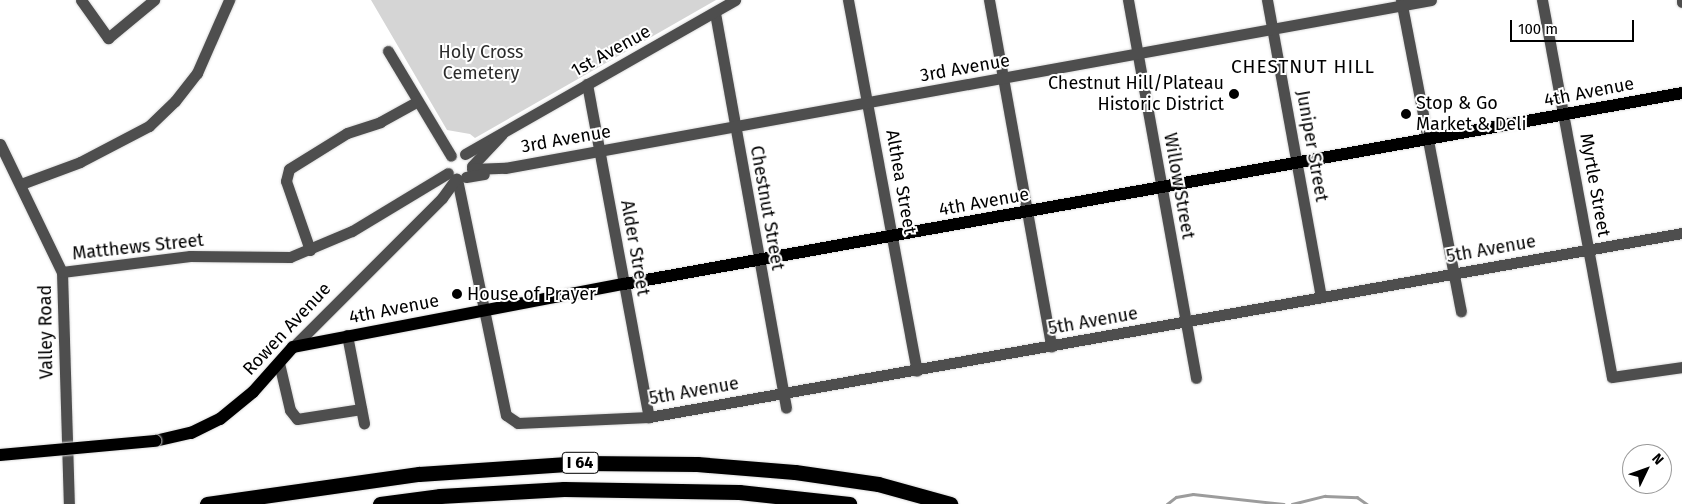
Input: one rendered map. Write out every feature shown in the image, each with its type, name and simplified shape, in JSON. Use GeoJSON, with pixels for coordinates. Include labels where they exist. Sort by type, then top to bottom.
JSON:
{"type":"FeatureCollection","features":[{"type":"Feature","properties":{"kind":"highway","name":"I 64"},"geometry":{"type":"LineString","coordinates":[[207,504],[419,474],[592,463],[697,464],[795,472],[878,484],[950,504]]}},
{"type":"Feature","properties":{"kind":"highway","name":"I 64"},"geometry":{"type":"LineString","coordinates":[[380,504],[440,496],[564,489],[739,492],[849,504]]}},
{"type":"Feature","properties":{"kind":"main road","name":"4th Avenue"},"geometry":{"type":"LineString","coordinates":[[292,347],[346,335],[624,284],[1427,141],[1682,93]]}},
{"type":"Feature","properties":{"kind":"main road","name":"Rowen Avenue"},"geometry":{"type":"LineString","coordinates":[[0,455],[155,441],[185,435],[220,419],[248,397],[292,347]]}},
{"type":"Feature","properties":{"kind":"street"},"geometry":{"type":"LineString","coordinates":[[81,0],[108,38],[154,0]]}},
{"type":"Feature","properties":{"kind":"street"},"geometry":{"type":"LineString","coordinates":[[21,184],[80,162],[149,126],[176,101],[196,73],[229,0]]}},
{"type":"Feature","properties":{"kind":"street","name":"1st Avenue"},"geometry":{"type":"LineString","coordinates":[[458,172],[465,154],[736,0]]}},
{"type":"Feature","properties":{"kind":"street","name":"Althea Street"},"geometry":{"type":"LineString","coordinates":[[848,0],[869,103],[917,371]]}},
{"type":"Feature","properties":{"kind":"street"},"geometry":{"type":"LineString","coordinates":[[989,0],[1051,346]]}},
{"type":"Feature","properties":{"kind":"street","name":"Willow Street"},"geometry":{"type":"LineString","coordinates":[[1128,0],[1196,378]]}},
{"type":"Feature","properties":{"kind":"street","name":"Juniper Street"},"geometry":{"type":"LineString","coordinates":[[1267,0],[1321,297]]}},
{"type":"Feature","properties":{"kind":"street","name":"3rd Avenue"},"geometry":{"type":"LineString","coordinates":[[458,172],[492,173],[505,168],[734,125],[1002,80],[1402,2],[1431,0]]}},
{"type":"Feature","properties":{"kind":"street","name":"Myrtle Street"},"geometry":{"type":"LineString","coordinates":[[1542,0],[1612,377],[1682,368]]}},
{"type":"Feature","properties":{"kind":"street"},"geometry":{"type":"LineString","coordinates":[[1402,2],[1461,312]]}},
{"type":"Feature","properties":{"kind":"street","name":"Chestnut Street"},"geometry":{"type":"LineString","coordinates":[[714,14],[786,408]]}},
{"type":"Feature","properties":{"kind":"street"},"geometry":{"type":"LineString","coordinates":[[388,51],[458,172],[485,310]]}},
{"type":"Feature","properties":{"kind":"street","name":"Alder Street"},"geometry":{"type":"LineString","coordinates":[[587,84],[601,150],[649,417]]}},
{"type":"Feature","properties":{"kind":"street"},"geometry":{"type":"LineString","coordinates":[[310,250],[286,181],[289,169],[347,134],[380,122],[418,102]]}},
{"type":"Feature","properties":{"kind":"street","name":"1st Avenue"},"geometry":{"type":"LineString","coordinates":[[458,172],[503,133]]}},
{"type":"Feature","properties":{"kind":"street","name":"Valley Road"},"geometry":{"type":"LineString","coordinates":[[0,144],[62,272],[69,504]]}},
{"type":"Feature","properties":{"kind":"street","name":"Matthews Street"},"geometry":{"type":"LineString","coordinates":[[62,272],[190,256],[282,258],[310,250],[352,231],[413,195],[458,172]]}},
{"type":"Feature","properties":{"kind":"street","name":"Rowen Avenue"},"geometry":{"type":"LineString","coordinates":[[292,347],[426,211],[458,172]]}},
{"type":"Feature","properties":{"kind":"street","name":"5th Avenue"},"geometry":{"type":"LineString","coordinates":[[485,310],[509,419],[518,423],[649,417],[917,371],[1682,233]]}},
{"type":"Feature","properties":{"kind":"street"},"geometry":{"type":"LineString","coordinates":[[346,335],[364,423]]}},
{"type":"Feature","properties":{"kind":"street"},"geometry":{"type":"LineString","coordinates":[[279,363],[290,410],[300,420],[361,409]]}},
{"type":"Feature","properties":{"kind":"green space","name":"Holy Cross Cemetery"},"geometry":{"type":"Polygon","coordinates":[[[371,0],[716,0],[475,138],[470,134],[447,130],[371,0]]]}},
{"type":"Feature","properties":{"kind":"waterway"},"geometry":{"type":"LineString","coordinates":[[1167,504],[1176,497],[1193,494],[1283,504]]}},
{"type":"Feature","properties":{"kind":"waterway"},"geometry":{"type":"LineString","coordinates":[[1292,504],[1325,496],[1357,497],[1367,504]]}},
{"type":"Feature","properties":{"kind":"place","name":"Chestnut Hill/Plateau Historic District"},"geometry":{"type":"Point","coordinates":[1234,94]}},
{"type":"Feature","properties":{"kind":"place","name":"Stop & Go Market & Deli"},"geometry":{"type":"Point","coordinates":[1406,114]}},
{"type":"Feature","properties":{"kind":"place","name":"House of Prayer"},"geometry":{"type":"Point","coordinates":[457,294]}},
{"type":"Feature","properties":{"kind":"district","name":"CHESTNUT HILL"},"geometry":{"type":"Point","coordinates":[1303,67]}}]}
